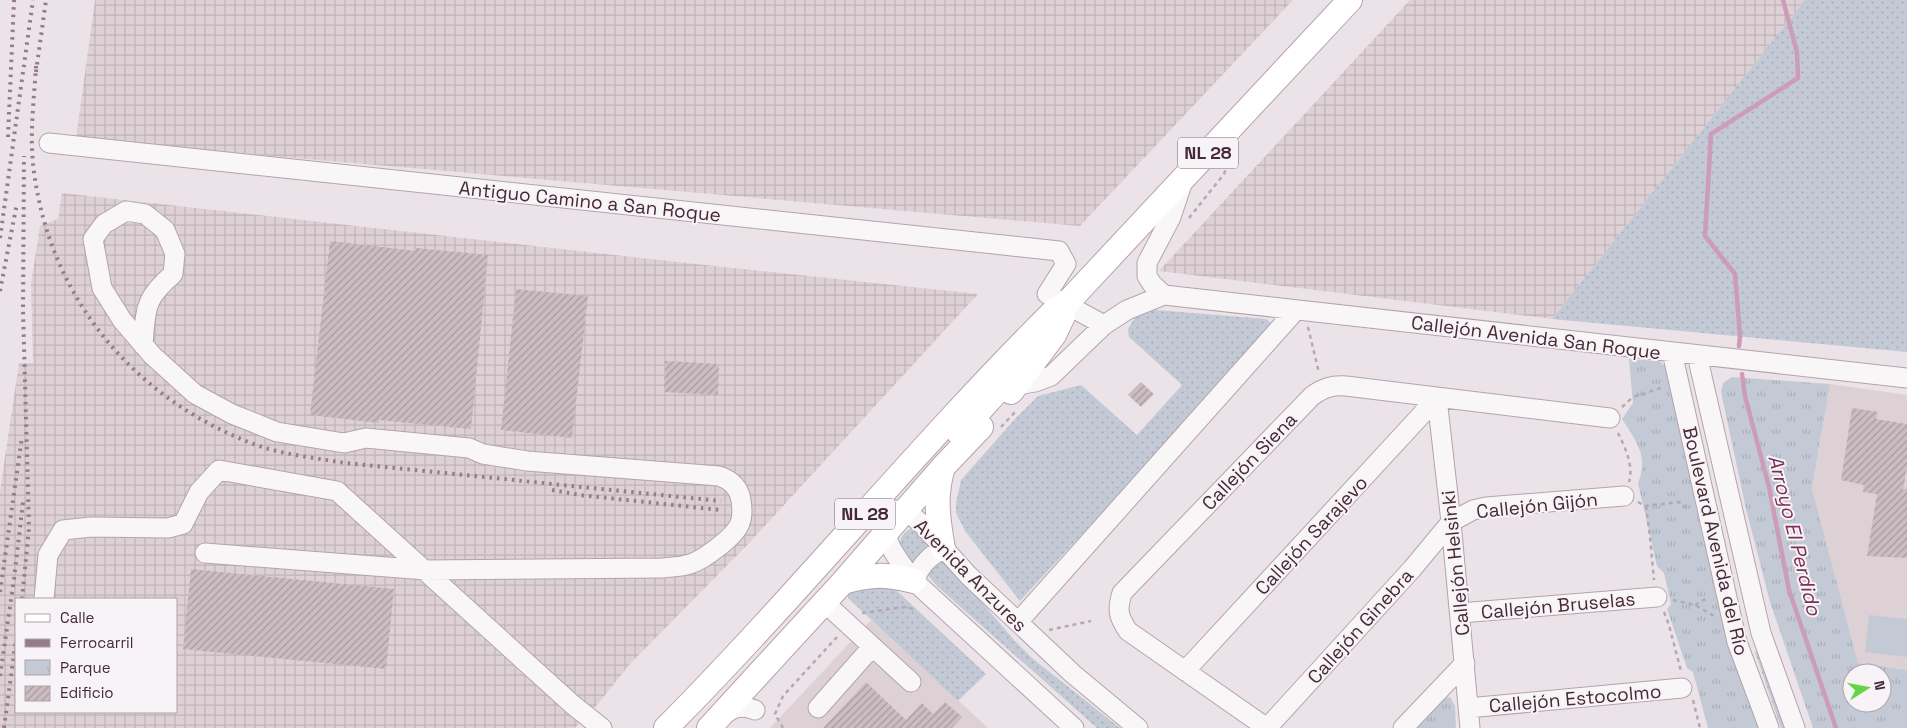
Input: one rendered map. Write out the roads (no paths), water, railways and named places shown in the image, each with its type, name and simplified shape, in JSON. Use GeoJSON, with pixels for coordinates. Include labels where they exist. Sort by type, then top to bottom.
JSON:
{"type":"FeatureCollection","features":[{"type":"Feature","properties":{"kind":"main road","name":"NL 28"},"geometry":{"type":"LineString","coordinates":[[687,728],[891,520],[1065,310],[1350,0]]}},
{"type":"Feature","properties":{"kind":"main road","name":"NL 28"},"geometry":{"type":"LineString","coordinates":[[666,728],[972,394],[1055,310],[1065,310]]}},
{"type":"Feature","properties":{"kind":"main road"},"geometry":{"type":"LineString","coordinates":[[714,723],[843,582],[891,520],[992,417],[1054,335],[1065,310]]}},
{"type":"Feature","properties":{"kind":"main road"},"geometry":{"type":"LineString","coordinates":[[891,520],[884,504],[966,410],[972,394]]}},
{"type":"Feature","properties":{"kind":"main road"},"geometry":{"type":"LineString","coordinates":[[943,467],[937,496],[943,549]]}},
{"type":"Feature","properties":{"kind":"main road"},"geometry":{"type":"LineString","coordinates":[[777,609],[805,586],[859,529],[871,519],[891,520]]}},
{"type":"Feature","properties":{"kind":"main road"},"geometry":{"type":"LineString","coordinates":[[843,582],[866,576],[880,575],[914,581]]}},
{"type":"Feature","properties":{"kind":"street","name":"Antiguo Camino a San Roque"},"geometry":{"type":"LineString","coordinates":[[49,143],[1059,251],[1066,264],[1047,294],[1065,310]]}},
{"type":"Feature","properties":{"kind":"street"},"geometry":{"type":"LineString","coordinates":[[1016,385],[1035,382],[1051,376],[1104,325],[1127,310],[1164,295],[1152,284],[1147,276],[1147,263],[1171,217],[1183,180]]}},
{"type":"Feature","properties":{"kind":"street"},"geometry":{"type":"LineString","coordinates":[[144,345],[148,302],[159,286],[173,274],[175,254],[165,230],[145,214],[126,211],[104,224],[93,239],[102,288],[122,320],[152,355],[195,394],[232,414],[277,432],[344,444],[366,438],[469,448],[483,454],[527,461],[719,476],[727,479],[740,493],[742,514],[736,532],[703,558],[690,564],[663,568],[426,570],[206,553]]}},
{"type":"Feature","properties":{"kind":"street","name":"Callejón Avenida San Roque"},"geometry":{"type":"LineString","coordinates":[[1164,295],[1907,378]]}},
{"type":"Feature","properties":{"kind":"street"},"geometry":{"type":"LineString","coordinates":[[1065,310],[1104,325]]}},
{"type":"Feature","properties":{"kind":"street"},"geometry":{"type":"LineString","coordinates":[[1018,622],[1300,310]]}},
{"type":"Feature","properties":{"kind":"street","name":"Boulevard Avenida del Río"},"geometry":{"type":"LineString","coordinates":[[1672,352],[1736,635],[1769,728]]}},
{"type":"Feature","properties":{"kind":"street","name":"Boulevard Avenida del Río"},"geometry":{"type":"LineString","coordinates":[[1697,355],[1761,633],[1795,728]]}},
{"type":"Feature","properties":{"kind":"street","name":"Callejón Siena"},"geometry":{"type":"LineString","coordinates":[[1267,728],[1128,631],[1120,619],[1118,606],[1122,593],[1312,396],[1322,389],[1333,385],[1346,386],[1437,398]]}},
{"type":"Feature","properties":{"kind":"street"},"geometry":{"type":"LineString","coordinates":[[1437,398],[1610,418]]}},
{"type":"Feature","properties":{"kind":"street","name":"Callejón Helsinki"},"geometry":{"type":"LineString","coordinates":[[1437,398],[1451,522],[1470,728]]}},
{"type":"Feature","properties":{"kind":"street","name":"Callejón Sarajevo"},"geometry":{"type":"LineString","coordinates":[[1185,671],[1437,398]]}},
{"type":"Feature","properties":{"kind":"street"},"geometry":{"type":"LineString","coordinates":[[44,598],[48,555],[63,530],[91,527],[168,528],[183,524],[199,492],[219,470],[337,491],[573,705],[602,728]]}},
{"type":"Feature","properties":{"kind":"street","name":"Callejón Gijón"},"geometry":{"type":"LineString","coordinates":[[1451,522],[1473,510],[1486,507],[1624,496]]}},
{"type":"Feature","properties":{"kind":"street","name":"Avenida Anzures"},"geometry":{"type":"LineString","coordinates":[[1074,728],[1054,722],[914,581],[894,554],[891,520],[911,515],[922,524],[943,549],[1073,674],[1138,728]]}},
{"type":"Feature","properties":{"kind":"street","name":"Callejón Ginebra"},"geometry":{"type":"LineString","coordinates":[[1267,728],[1412,569],[1451,522]]}},
{"type":"Feature","properties":{"kind":"street"},"geometry":{"type":"LineString","coordinates":[[914,581],[924,562],[943,549]]}},
{"type":"Feature","properties":{"kind":"street","name":"Callejón Bruselas"},"geometry":{"type":"LineString","coordinates":[[1460,614],[1657,596]]}},
{"type":"Feature","properties":{"kind":"street"},"geometry":{"type":"LineString","coordinates":[[824,602],[911,682]]}},
{"type":"Feature","properties":{"kind":"street"},"geometry":{"type":"LineString","coordinates":[[1736,635],[1761,633]]}},
{"type":"Feature","properties":{"kind":"street"},"geometry":{"type":"LineString","coordinates":[[818,708],[872,646]]}},
{"type":"Feature","properties":{"kind":"street"},"geometry":{"type":"LineString","coordinates":[[1403,728],[1465,663]]}},
{"type":"Feature","properties":{"kind":"street","name":"Callejón Estocolmo"},"geometry":{"type":"LineString","coordinates":[[1468,708],[1682,688]]}},
{"type":"Feature","properties":{"kind":"waterway","name":"Arroyo El Perdido"},"geometry":{"type":"LineString","coordinates":[[1739,346],[1740,336],[1735,274],[1705,236],[1711,134],[1798,78],[1797,52],[1783,0]]}},
{"type":"Feature","properties":{"kind":"waterway","name":"Arroyo El Perdido"},"geometry":{"type":"LineString","coordinates":[[1742,374],[1745,396],[1769,487],[1789,590],[1836,728]]}},
{"type":"Feature","properties":{"kind":"railway"},"geometry":{"type":"LineString","coordinates":[[8,137],[14,0]]}},
{"type":"Feature","properties":{"kind":"railway"},"geometry":{"type":"LineString","coordinates":[[0,238],[33,0]]}},
{"type":"Feature","properties":{"kind":"railway"},"geometry":{"type":"LineString","coordinates":[[36,72],[46,0]]}},
{"type":"Feature","properties":{"kind":"railway"},"geometry":{"type":"LineString","coordinates":[[36,66],[32,132],[34,172],[43,219],[59,263],[80,303],[106,340],[138,373],[173,402],[213,426],[256,445],[300,456],[345,463],[721,501]]}},
{"type":"Feature","properties":{"kind":"railway"},"geometry":{"type":"LineString","coordinates":[[22,598],[29,528],[23,310],[24,156]]}},
{"type":"Feature","properties":{"kind":"railway"},"geometry":{"type":"LineString","coordinates":[[0,291],[17,203]]}},
{"type":"Feature","properties":{"kind":"railway"},"geometry":{"type":"LineString","coordinates":[[0,592],[22,437]]}},
{"type":"Feature","properties":{"kind":"railway"},"geometry":{"type":"LineString","coordinates":[[552,490],[580,495],[720,510]]}},
{"type":"Feature","properties":{"kind":"railway"},"geometry":{"type":"LineString","coordinates":[[0,676],[23,502]]}},
{"type":"Feature","properties":{"kind":"railway"},"geometry":{"type":"LineString","coordinates":[[4,728],[15,646]]}}]}
